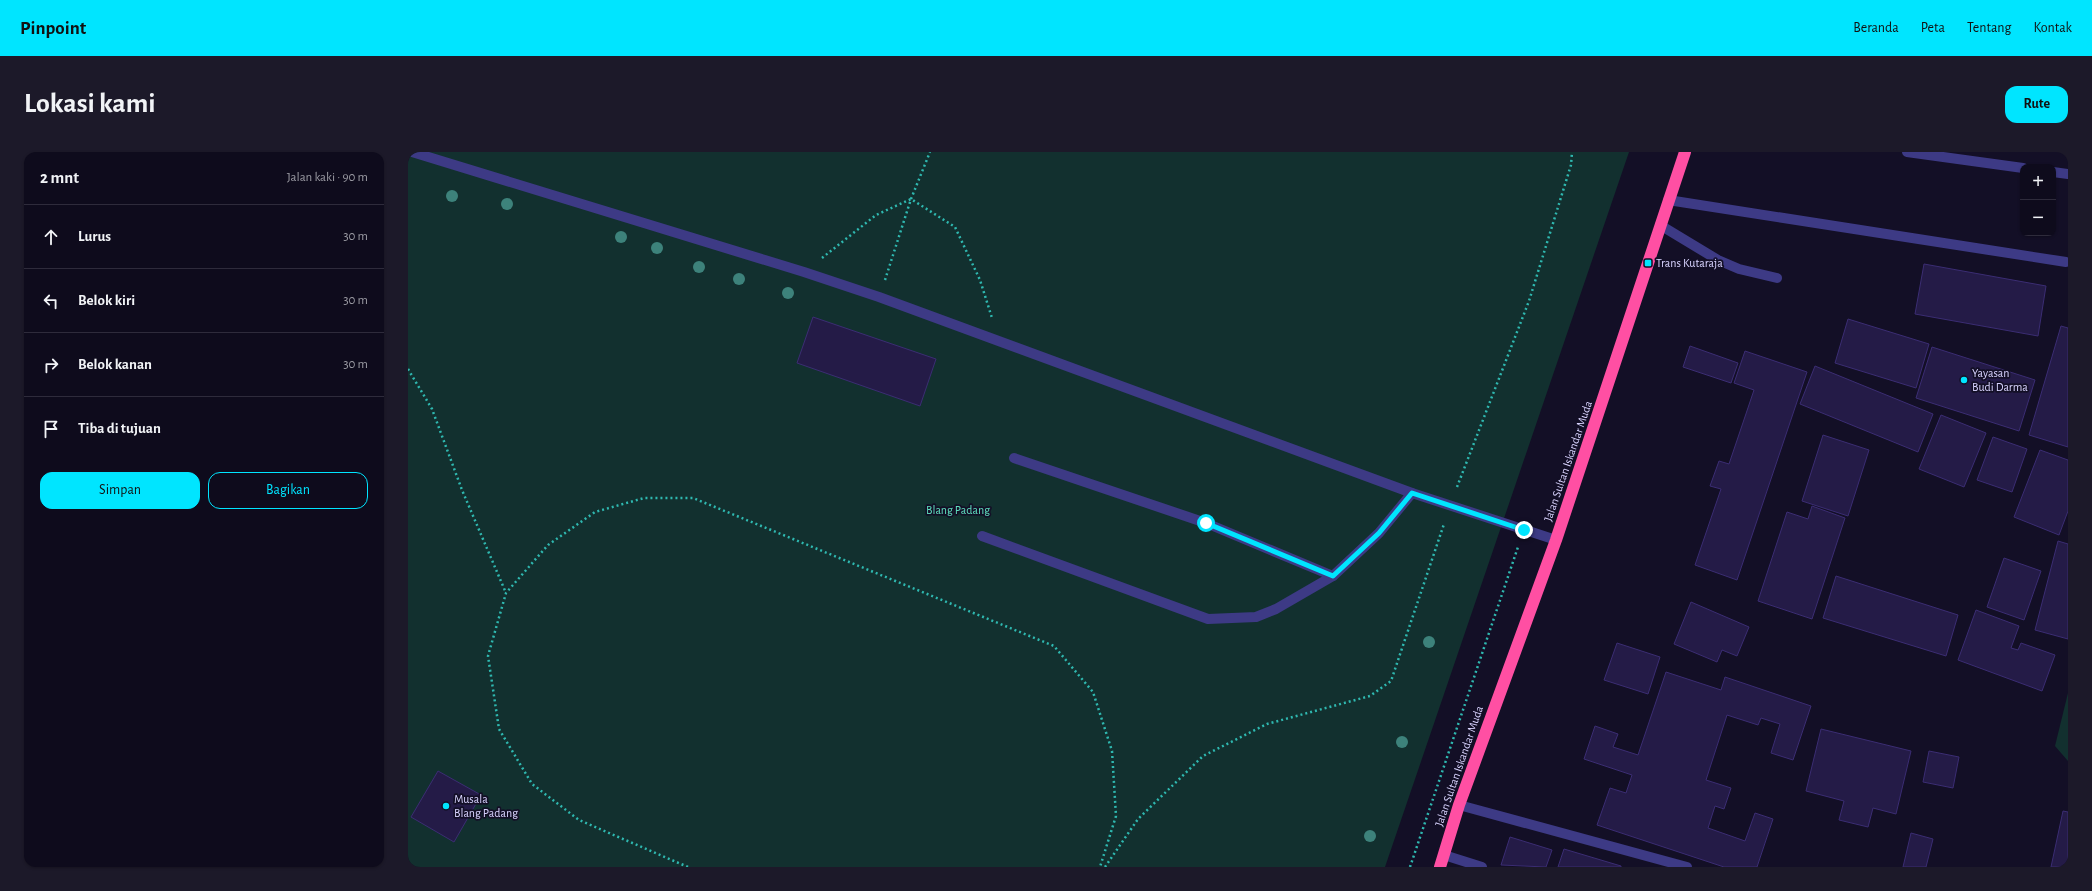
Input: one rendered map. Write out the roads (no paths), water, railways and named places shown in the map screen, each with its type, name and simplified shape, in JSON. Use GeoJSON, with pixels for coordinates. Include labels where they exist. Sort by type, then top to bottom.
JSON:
{"type":"FeatureCollection","features":[{"type":"Feature","properties":{"kind":"highway","name":"Jalan Sultan Iskandar Muda"},"geometry":{"type":"LineString","coordinates":[[1442,861],[1459,805],[1556,540],[1685,152]]}},
{"type":"Feature","properties":{"kind":"street"},"geometry":{"type":"LineString","coordinates":[[412,152],[804,272],[879,297],[1412,493],[1556,540]]}},
{"type":"Feature","properties":{"kind":"street"},"geometry":{"type":"LineString","coordinates":[[1907,152],[2020,168]]}},
{"type":"Feature","properties":{"kind":"street"},"geometry":{"type":"LineString","coordinates":[[2056,172],[2068,174]]}},
{"type":"Feature","properties":{"kind":"street"},"geometry":{"type":"LineString","coordinates":[[1668,200],[2066,262]]}},
{"type":"Feature","properties":{"kind":"street"},"geometry":{"type":"LineString","coordinates":[[1660,225],[1718,260],[1739,269],[1777,278]]}},
{"type":"Feature","properties":{"kind":"street"},"geometry":{"type":"LineString","coordinates":[[1014,458],[1206,523],[1333,576]]}},
{"type":"Feature","properties":{"kind":"street"},"geometry":{"type":"LineString","coordinates":[[982,536],[1208,619],[1256,617],[1276,609],[1333,576],[1379,533],[1412,493]]}},
{"type":"Feature","properties":{"kind":"street"},"geometry":{"type":"LineString","coordinates":[[1459,805],[1686,867]]}},
{"type":"Feature","properties":{"kind":"street"},"geometry":{"type":"LineString","coordinates":[[1442,861],[1482,867]]}},
{"type":"Feature","properties":{"kind":"place","name":"Trans Kutaraja"},"geometry":{"type":"Point","coordinates":[1648,263]}},
{"type":"Feature","properties":{"kind":"place","name":"Yayasan Budi Darma"},"geometry":{"type":"Point","coordinates":[1964,380]}},
{"type":"Feature","properties":{"kind":"place","name":"Musala Blang Padang"},"geometry":{"type":"Point","coordinates":[446,806]}},
{"type":"Feature","properties":{"kind":"park label","name":"Blang Padang"},"geometry":{"type":"Point","coordinates":[958,510]}}]}
